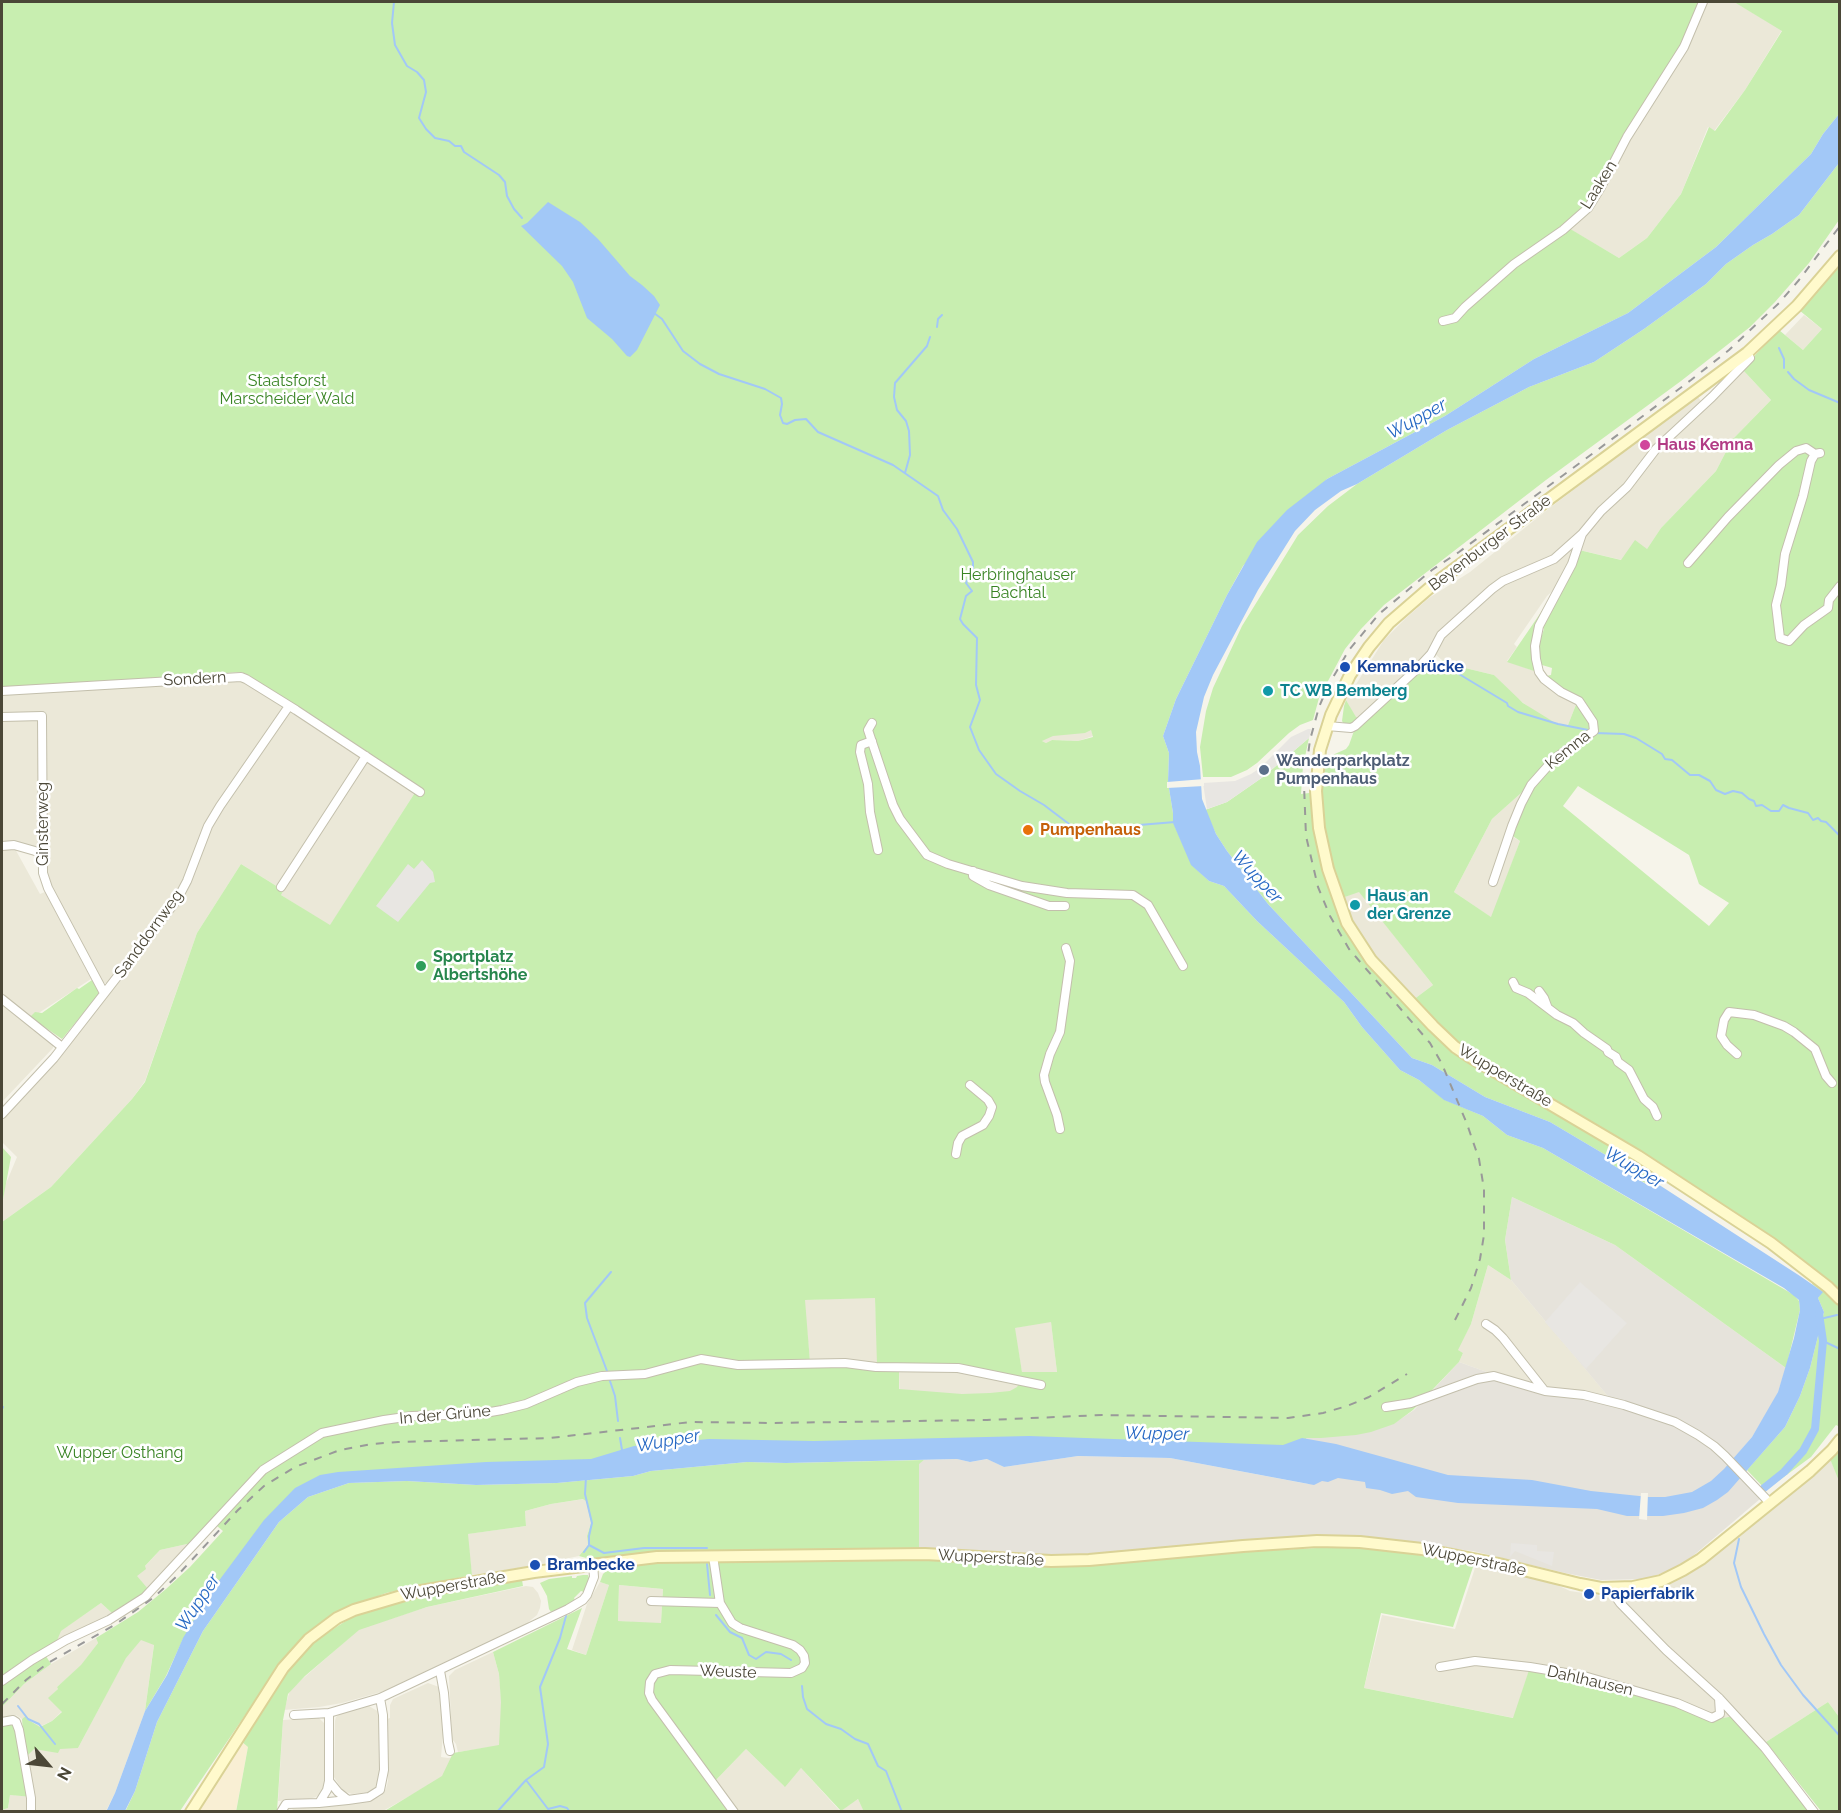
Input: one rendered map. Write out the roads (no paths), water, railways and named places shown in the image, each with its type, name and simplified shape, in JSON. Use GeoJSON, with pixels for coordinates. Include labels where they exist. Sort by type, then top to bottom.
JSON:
{"type":"FeatureCollection","features":[{"type":"Feature","properties":{"kind":"main road","name":"Beyenburger Straße"},"geometry":{"type":"LineString","coordinates":[[1347,923],[1328,869],[1317,812],[1316,791],[1320,750],[1327,726],[1337,700],[1360,660],[1402,610],[1434,584],[1747,353],[1791,312],[1839,256]]}},
{"type":"Feature","properties":{"kind":"main road","name":"Wupperstraße"},"geometry":{"type":"LineString","coordinates":[[1347,923],[1362,948],[1381,971],[1433,1026],[1462,1052],[1638,1156],[1694,1192],[1771,1243],[1828,1287],[1839,1299]]}},
{"type":"Feature","properties":{"kind":"main road","name":"Wupperstraße"},"geometry":{"type":"LineString","coordinates":[[190,1812],[283,1668],[309,1639],[337,1618],[368,1604],[415,1592],[514,1575],[657,1557],[925,1554],[1051,1561],[1089,1560],[1317,1541],[1360,1542],[1444,1552],[1580,1584],[1613,1588],[1646,1585],[1661,1581],[1701,1559],[1820,1462],[1839,1440]]}},
{"type":"Feature","properties":{"kind":"street","name":"Laaken"},"geometry":{"type":"LineString","coordinates":[[1443,321],[1455,318],[1514,264],[1563,230],[1588,208],[1627,137],[1684,47],[1703,2]]}},
{"type":"Feature","properties":{"kind":"street","name":"Kemna"},"geometry":{"type":"LineString","coordinates":[[1327,726],[1351,728],[1355,726],[1417,669],[1431,654],[1441,635],[1492,590],[1503,581],[1548,563],[1582,534],[1601,511],[1627,487],[1656,450],[1750,358],[1747,353]]}},
{"type":"Feature","properties":{"kind":"street"},"geometry":{"type":"LineString","coordinates":[[1688,563],[1728,517],[1779,465],[1796,451],[1806,448],[1817,453],[1811,461],[1785,554],[1776,605],[1780,638],[1790,641],[1804,625],[1828,608],[1829,600],[1839,586]]}},
{"type":"Feature","properties":{"kind":"street","name":"Kemna"},"geometry":{"type":"LineString","coordinates":[[1493,882],[1512,826],[1531,785],[1555,759],[1594,731],[1593,722],[1579,701],[1561,692],[1544,679],[1538,666],[1535,646],[1539,626],[1566,575],[1582,534]]}},
{"type":"Feature","properties":{"kind":"street","name":"Sondern"},"geometry":{"type":"LineString","coordinates":[[2,691],[241,677],[420,792]]}},
{"type":"Feature","properties":{"kind":"street","name":"Sanddornweg"},"geometry":{"type":"LineString","coordinates":[[2,1114],[62,1047],[177,900],[208,826],[289,706]]}},
{"type":"Feature","properties":{"kind":"street","name":"Ginsterweg"},"geometry":{"type":"LineString","coordinates":[[2,717],[42,716],[42,873],[104,993]]}},
{"type":"Feature","properties":{"kind":"street"},"geometry":{"type":"LineString","coordinates":[[872,723],[868,730],[893,805],[900,819],[927,855],[948,864],[1022,886],[1067,893],[1133,895],[1148,905],[1183,966]]}},
{"type":"Feature","properties":{"kind":"street"},"geometry":{"type":"LineString","coordinates":[[872,741],[861,745],[860,752],[868,784],[870,812],[878,850]]}},
{"type":"Feature","properties":{"kind":"street"},"geometry":{"type":"LineString","coordinates":[[281,887],[366,756]]}},
{"type":"Feature","properties":{"kind":"street"},"geometry":{"type":"LineString","coordinates":[[2,846],[14,845],[42,853]]}},
{"type":"Feature","properties":{"kind":"street"},"geometry":{"type":"LineString","coordinates":[[973,871],[973,876],[977,879],[1007,892],[1049,906],[1065,906]]}},
{"type":"Feature","properties":{"kind":"street"},"geometry":{"type":"LineString","coordinates":[[1060,1129],[1044,1082],[1044,1075],[1060,1032],[1070,961],[1066,948]]}},
{"type":"Feature","properties":{"kind":"street"},"geometry":{"type":"LineString","coordinates":[[1513,982],[1516,988],[1528,993],[1563,1019],[1573,1023],[1616,1057],[1618,1062],[1626,1067],[1644,1099],[1653,1107],[1657,1116]]}},
{"type":"Feature","properties":{"kind":"street"},"geometry":{"type":"LineString","coordinates":[[1539,991],[1548,1008]]}},
{"type":"Feature","properties":{"kind":"street"},"geometry":{"type":"LineString","coordinates":[[2,999],[62,1047]]}},
{"type":"Feature","properties":{"kind":"street"},"geometry":{"type":"LineString","coordinates":[[1737,1054],[1727,1046],[1721,1036],[1724,1020],[1730,1012],[1754,1015],[1794,1032],[1815,1049],[1826,1076],[1832,1083]]}},
{"type":"Feature","properties":{"kind":"street"},"geometry":{"type":"LineString","coordinates":[[956,1154],[962,1136],[983,1125],[992,1107],[988,1100],[970,1085]]}},
{"type":"Feature","properties":{"kind":"street"},"geometry":{"type":"LineString","coordinates":[[1486,1324],[1503,1338],[1545,1391]]}},
{"type":"Feature","properties":{"kind":"street","name":"In der Grüne"},"geometry":{"type":"LineString","coordinates":[[2,1681],[66,1640],[109,1620],[145,1597],[263,1470],[322,1433],[412,1416],[479,1414],[502,1410],[526,1404],[577,1382],[602,1376],[645,1374],[701,1359],[738,1365],[845,1363],[876,1367],[958,1368],[1041,1385]]}},
{"type":"Feature","properties":{"kind":"street"},"geometry":{"type":"LineString","coordinates":[[1386,1407],[1411,1403],[1477,1379],[1494,1376],[1545,1391],[1623,1405],[1675,1422],[1706,1440],[1725,1456],[1770,1503]]}},
{"type":"Feature","properties":{"kind":"street","name":"Weuste"},"geometry":{"type":"LineString","coordinates":[[713,1556],[720,1603],[732,1623],[740,1629],[793,1645],[800,1650],[805,1663],[802,1668],[791,1673],[670,1670],[655,1674],[650,1682],[649,1693],[652,1700],[734,1812]]}},
{"type":"Feature","properties":{"kind":"street"},"geometry":{"type":"LineString","coordinates":[[294,1715],[329,1713],[380,1698],[575,1606],[583,1600],[592,1587],[593,1564]]}},
{"type":"Feature","properties":{"kind":"street"},"geometry":{"type":"LineString","coordinates":[[1613,1588],[1613,1593],[1620,1603],[1666,1650],[1719,1698],[1765,1748],[1814,1812]]}},
{"type":"Feature","properties":{"kind":"street"},"geometry":{"type":"LineString","coordinates":[[651,1601],[720,1603]]}},
{"type":"Feature","properties":{"kind":"street","name":"Dahlhausen"},"geometry":{"type":"LineString","coordinates":[[1440,1667],[1475,1661],[1584,1676],[1677,1703],[1712,1718],[1720,1714],[1719,1698]]}},
{"type":"Feature","properties":{"kind":"street"},"geometry":{"type":"LineString","coordinates":[[440,1671],[450,1751]]}},
{"type":"Feature","properties":{"kind":"street"},"geometry":{"type":"LineString","coordinates":[[281,1812],[286,1804],[369,1797],[380,1790],[384,1770],[383,1715],[380,1698]]}},
{"type":"Feature","properties":{"kind":"street"},"geometry":{"type":"LineString","coordinates":[[319,1803],[327,1790],[329,1781],[329,1713]]}},
{"type":"Feature","properties":{"kind":"street"},"geometry":{"type":"LineString","coordinates":[[2,1722],[13,1720],[20,1730],[31,1798],[31,1812]]}},
{"type":"Feature","properties":{"kind":"street"},"geometry":{"type":"LineString","coordinates":[[329,1781],[348,1800]]}},
{"type":"Feature","properties":{"kind":"water"},"geometry":{"type":"Polygon","coordinates":[[[1839,114],[1839,163],[1799,215],[1726,264],[1706,284],[1594,362],[1529,387],[1447,430],[1357,484],[1341,491],[1315,510],[1295,531],[1258,590],[1213,675],[1204,697],[1196,732],[1202,799],[1216,834],[1227,851],[1268,904],[1412,1058],[1432,1065],[1485,1097],[1550,1122],[1609,1157],[1611,1164],[1646,1184],[1650,1179],[1823,1292],[1818,1298],[1824,1312],[1810,1368],[1800,1396],[1785,1427],[1728,1492],[1703,1508],[1684,1513],[1663,1516],[1627,1516],[1597,1509],[1458,1503],[1416,1497],[1408,1491],[1392,1494],[1366,1488],[1365,1482],[1338,1478],[1314,1485],[1170,1458],[1078,1456],[1004,1467],[987,1459],[970,1462],[957,1459],[747,1462],[557,1483],[476,1485],[407,1481],[349,1483],[308,1497],[279,1522],[203,1631],[157,1722],[135,1791],[125,1811],[106,1812],[145,1711],[167,1675],[183,1638],[212,1590],[264,1520],[295,1488],[320,1475],[486,1462],[591,1459],[634,1446],[709,1439],[814,1441],[1029,1436],[1283,1445],[1302,1438],[1336,1444],[1448,1475],[1532,1480],[1591,1491],[1649,1497],[1665,1497],[1692,1492],[1711,1481],[1724,1469],[1752,1437],[1778,1392],[1794,1338],[1800,1310],[1799,1300],[1784,1288],[1543,1148],[1507,1135],[1483,1116],[1444,1100],[1419,1080],[1400,1070],[1362,1027],[1344,1002],[1257,921],[1224,886],[1209,881],[1191,865],[1173,823],[1168,782],[1169,753],[1163,736],[1176,699],[1227,595],[1257,542],[1287,510],[1327,479],[1445,416],[1534,359],[1628,313],[1716,247],[1811,154],[1839,114]]]}},
{"type":"Feature","properties":{"kind":"water"},"geometry":{"type":"Polygon","coordinates":[[[548,202],[580,222],[630,276],[654,296],[660,305],[637,350],[630,357],[587,318],[573,282],[562,266],[521,226],[548,202]]]}},
{"type":"Feature","properties":{"kind":"waterway"},"geometry":{"type":"LineString","coordinates":[[394,2],[392,23],[395,45],[407,66],[424,80],[426,92],[419,118],[435,138],[461,146],[464,152],[499,175],[505,182],[507,196],[522,218]]}},
{"type":"Feature","properties":{"kind":"waterway"},"geometry":{"type":"LineString","coordinates":[[654,313],[662,319],[683,351],[700,364],[719,374],[765,389],[781,398],[780,415],[783,423],[806,419],[818,432],[893,465],[938,496],[943,510],[957,529],[973,562],[973,570],[966,583],[972,591],[966,596],[960,619],[977,638],[976,685],[980,700],[970,727],[979,750],[996,774],[1073,827],[1089,834],[1113,830]]}},
{"type":"Feature","properties":{"kind":"waterway"},"geometry":{"type":"LineString","coordinates":[[937,327],[938,319],[942,315]]}},
{"type":"Feature","properties":{"kind":"waterway"},"geometry":{"type":"LineString","coordinates":[[905,473],[910,455],[909,431],[906,421],[897,410],[894,397],[895,383],[927,346],[930,337]]}},
{"type":"Feature","properties":{"kind":"waterway"},"geometry":{"type":"LineString","coordinates":[[1779,348],[1784,359],[1784,368]]}},
{"type":"Feature","properties":{"kind":"waterway"},"geometry":{"type":"LineString","coordinates":[[1788,372],[1809,390],[1840,403]]}},
{"type":"Feature","properties":{"kind":"waterway"},"geometry":{"type":"LineString","coordinates":[[1454,671],[1518,712],[1588,730]]}},
{"type":"Feature","properties":{"kind":"waterway"},"geometry":{"type":"LineString","coordinates":[[1595,733],[1624,734],[1636,738],[1662,754],[1665,759],[1672,760],[1690,775],[1699,775],[1710,781],[1716,790],[1725,794],[1733,791],[1742,793],[1754,801],[1756,806],[1762,805],[1771,811],[1779,811],[1783,805],[1808,813],[1813,820],[1818,818],[1826,822],[1840,836]]}},
{"type":"Feature","properties":{"kind":"waterway"},"geometry":{"type":"LineString","coordinates":[[1139,825],[1175,822]]}},
{"type":"Feature","properties":{"kind":"waterway"},"geometry":{"type":"LineString","coordinates":[[607,1371],[587,1318],[585,1303],[611,1272]]}},
{"type":"Feature","properties":{"kind":"waterway"},"geometry":{"type":"LineString","coordinates":[[1764,1488],[1784,1472],[1803,1451],[1815,1429],[1823,1341],[1819,1314]]}},
{"type":"Feature","properties":{"kind":"waterway"},"geometry":{"type":"LineString","coordinates":[[1820,1319],[1837,1315]]}},
{"type":"Feature","properties":{"kind":"waterway"},"geometry":{"type":"LineString","coordinates":[[1823,1341],[1840,1349]]}},
{"type":"Feature","properties":{"kind":"waterway"},"geometry":{"type":"LineString","coordinates":[[610,1381],[615,1396],[618,1421]]}},
{"type":"Feature","properties":{"kind":"waterway"},"geometry":{"type":"LineString","coordinates":[[620,1438],[622,1450]]}},
{"type":"Feature","properties":{"kind":"waterway"},"geometry":{"type":"LineString","coordinates":[[584,1552],[589,1545],[592,1523],[585,1494],[586,1477]]}},
{"type":"Feature","properties":{"kind":"waterway"},"geometry":{"type":"LineString","coordinates":[[1739,1539],[1734,1563],[1741,1587],[1764,1634],[1781,1665],[1803,1695],[1840,1736]]}},
{"type":"Feature","properties":{"kind":"waterway"},"geometry":{"type":"LineString","coordinates":[[589,1545],[604,1553],[644,1548],[707,1548]]}},
{"type":"Feature","properties":{"kind":"waterway"},"geometry":{"type":"LineString","coordinates":[[707,1564],[710,1595]]}},
{"type":"Feature","properties":{"kind":"waterway"},"geometry":{"type":"LineString","coordinates":[[716,1615],[730,1632],[742,1638],[749,1655],[756,1659],[766,1652],[781,1654],[791,1660]]}},
{"type":"Feature","properties":{"kind":"waterway"},"geometry":{"type":"LineString","coordinates":[[497,1812],[526,1780],[544,1767],[548,1744],[540,1687],[560,1638],[566,1616]]}},
{"type":"Feature","properties":{"kind":"waterway"},"geometry":{"type":"LineString","coordinates":[[802,1686],[807,1709],[826,1724],[841,1729],[855,1739],[868,1744],[878,1766],[886,1771],[902,1812]]}},
{"type":"Feature","properties":{"kind":"waterway"},"geometry":{"type":"LineString","coordinates":[[18,1706],[28,1719],[39,1724],[55,1744]]}},
{"type":"Feature","properties":{"kind":"waterway"},"geometry":{"type":"LineString","coordinates":[[526,1780],[548,1809],[560,1806],[567,1808],[570,1812]]}},
{"type":"Feature","properties":{"kind":"railway"},"geometry":{"type":"LineString","coordinates":[[1455,1320],[1471,1288],[1480,1259],[1484,1235],[1484,1189],[1479,1159],[1442,1064],[1430,1043],[1349,949],[1330,916],[1318,887],[1306,836],[1304,785],[1310,740],[1319,707],[1328,686],[1349,650],[1379,614],[1432,570],[1596,451],[1729,350],[1779,303],[1840,226]]}},
{"type":"Feature","properties":{"kind":"railway"},"geometry":{"type":"LineString","coordinates":[[2,1704],[26,1680],[48,1663],[116,1624],[153,1598],[264,1486],[295,1467],[340,1450],[398,1442],[550,1438],[691,1422],[987,1420],[1102,1415],[1288,1418],[1323,1413],[1347,1406],[1369,1397],[1407,1374]]}},
{"type":"Feature","properties":{"kind":"place","name":"Haus Kemna"},"geometry":{"type":"Point","coordinates":[1645,445]}},
{"type":"Feature","properties":{"kind":"place","name":"Kemnabrücke"},"geometry":{"type":"Point","coordinates":[1345,667]}},
{"type":"Feature","properties":{"kind":"place","name":"TC WB Bemberg"},"geometry":{"type":"Point","coordinates":[1268,691]}},
{"type":"Feature","properties":{"kind":"place","name":"Wanderparkplatz Pumpenhaus"},"geometry":{"type":"Point","coordinates":[1264,770]}},
{"type":"Feature","properties":{"kind":"place","name":"Pumpenhaus"},"geometry":{"type":"Point","coordinates":[1028,830]}},
{"type":"Feature","properties":{"kind":"place","name":"Haus an der Grenze"},"geometry":{"type":"Point","coordinates":[1355,905]}},
{"type":"Feature","properties":{"kind":"place","name":"Sportplatz Albertshöhe"},"geometry":{"type":"Point","coordinates":[421,966]}},
{"type":"Feature","properties":{"kind":"place","name":"Brambecke"},"geometry":{"type":"Point","coordinates":[535,1565]}},
{"type":"Feature","properties":{"kind":"place","name":"Papierfabrik"},"geometry":{"type":"Point","coordinates":[1589,1594]}},
{"type":"Feature","properties":{"kind":"park label","name":"Staatsforst Marscheider Wald"},"geometry":{"type":"Point","coordinates":[287,390]}},
{"type":"Feature","properties":{"kind":"park label","name":"Herbringhauser Bachtal"},"geometry":{"type":"Point","coordinates":[1018,584]}},
{"type":"Feature","properties":{"kind":"park label","name":"Wupper Osthang"},"geometry":{"type":"Point","coordinates":[120,1453]}},
{"type":"Feature","properties":{"kind":"water label","name":"Wupper"},"geometry":{"type":"Point","coordinates":[1417,419]}},
{"type":"Feature","properties":{"kind":"water label","name":"Wupper"},"geometry":{"type":"Point","coordinates":[1257,877]}},
{"type":"Feature","properties":{"kind":"water label","name":"Wupper"},"geometry":{"type":"Point","coordinates":[1634,1168]}},
{"type":"Feature","properties":{"kind":"water label","name":"Wupper"},"geometry":{"type":"Point","coordinates":[1157,1434]}},
{"type":"Feature","properties":{"kind":"water label","name":"Wupper"},"geometry":{"type":"Point","coordinates":[668,1441]}},
{"type":"Feature","properties":{"kind":"water label","name":"Wupper"},"geometry":{"type":"Point","coordinates":[198,1603]}}]}
